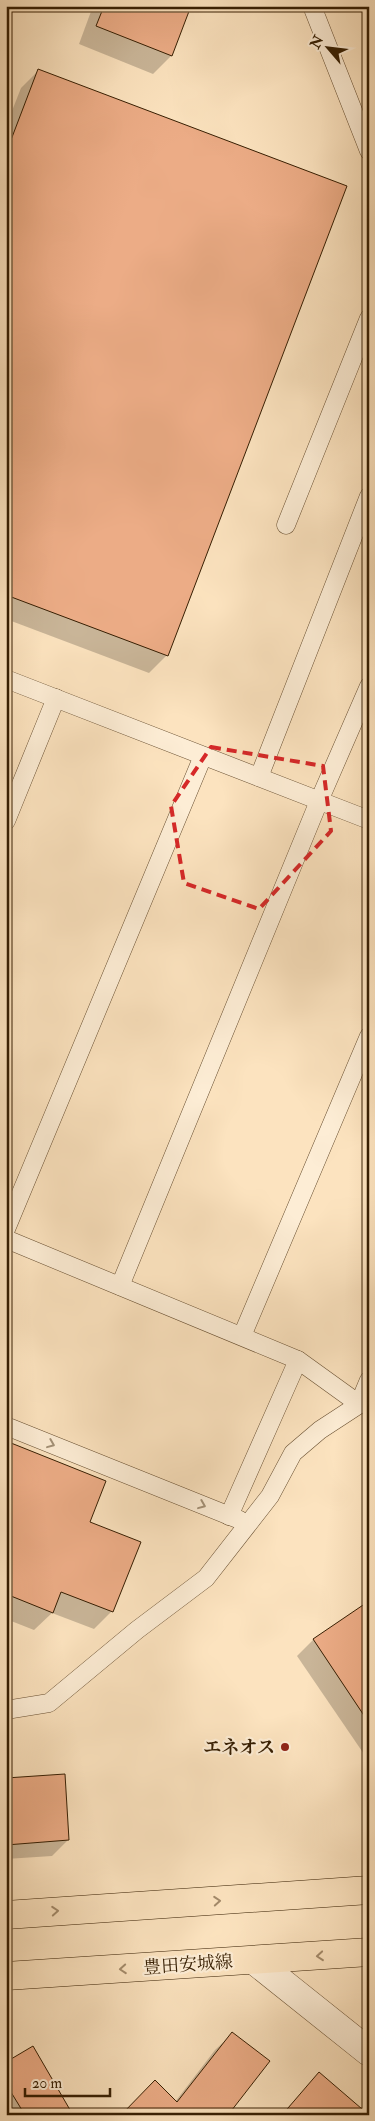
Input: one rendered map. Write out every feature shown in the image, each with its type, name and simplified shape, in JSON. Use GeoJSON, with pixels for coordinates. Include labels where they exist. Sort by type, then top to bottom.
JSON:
{"type":"FeatureCollection","features":[{"type":"Feature","properties":{"kind":"main road"},"geometry":{"type":"LineString","coordinates":[[6,1915],[369,1890]]}},
{"type":"Feature","properties":{"kind":"main road","name":"豊田安城線"},"geometry":{"type":"LineString","coordinates":[[6,1976],[369,1952]]}},
{"type":"Feature","properties":{"kind":"street"},"geometry":{"type":"LineString","coordinates":[[255,1961],[369,2052]]}},
{"type":"Feature","properties":{"kind":"lane"},"geometry":{"type":"LineString","coordinates":[[312,6],[369,151]]}},
{"type":"Feature","properties":{"kind":"lane"},"geometry":{"type":"LineString","coordinates":[[286,525],[369,318]]}},
{"type":"Feature","properties":{"kind":"lane"},"geometry":{"type":"LineString","coordinates":[[259,777],[369,496]]}},
{"type":"Feature","properties":{"kind":"lane"},"geometry":{"type":"LineString","coordinates":[[6,679],[369,820]]}},
{"type":"Feature","properties":{"kind":"lane"},"geometry":{"type":"LineString","coordinates":[[120,1286],[319,801],[369,686]]}},
{"type":"Feature","properties":{"kind":"lane"},"geometry":{"type":"LineString","coordinates":[[6,821],[56,698]]}},
{"type":"Feature","properties":{"kind":"lane"},"geometry":{"type":"LineString","coordinates":[[6,1229],[203,756]]}},
{"type":"Feature","properties":{"kind":"lane"},"geometry":{"type":"LineString","coordinates":[[242,1336],[369,1036]]}},
{"type":"Feature","properties":{"kind":"lane"},"geometry":{"type":"LineString","coordinates":[[6,1239],[298,1360],[364,1401]]}},
{"type":"Feature","properties":{"kind":"lane"},"geometry":{"type":"LineString","coordinates":[[229,1516],[298,1360]]}},
{"type":"Feature","properties":{"kind":"lane"},"geometry":{"type":"LineString","coordinates":[[6,1710],[49,1703],[137,1630],[206,1578],[270,1496],[293,1453],[320,1430],[364,1401],[369,1380]]}},
{"type":"Feature","properties":{"kind":"lane"},"geometry":{"type":"LineString","coordinates":[[6,1426],[248,1524]]}},
{"type":"Feature","properties":{"kind":"highlighted area"},"geometry":{"type":"Polygon","coordinates":[[[211,747],[323,766],[331,831],[259,909],[184,883],[171,806],[211,747]]]}},
{"type":"Feature","properties":{"kind":"building"},"geometry":{"type":"Polygon","coordinates":[[[104,6],[191,6],[172,56],[96,26],[104,6]]]}},
{"type":"Feature","properties":{"kind":"building"},"geometry":{"type":"Polygon","coordinates":[[[38,69],[347,186],[168,656],[6,595],[6,153],[38,69]]]}},
{"type":"Feature","properties":{"kind":"building"},"geometry":{"type":"Polygon","coordinates":[[[6,1441],[106,1481],[90,1522],[141,1542],[113,1612],[61,1592],[53,1613],[6,1594],[6,1441]]]}},
{"type":"Feature","properties":{"kind":"building"},"geometry":{"type":"Polygon","coordinates":[[[369,1601],[369,1723],[313,1639],[369,1601]]]}},
{"type":"Feature","properties":{"kind":"building"},"geometry":{"type":"Polygon","coordinates":[[[65,1774],[69,1840],[6,1845],[6,1778],[65,1774]]]}},
{"type":"Feature","properties":{"kind":"building"},"geometry":{"type":"Polygon","coordinates":[[[232,2032],[270,2061],[228,2115],[121,2115],[155,2080],[177,2102],[232,2032]]]}},
{"type":"Feature","properties":{"kind":"building"},"geometry":{"type":"Polygon","coordinates":[[[33,2046],[73,2115],[25,2115],[6,2084],[6,2062],[33,2046]]]}},
{"type":"Feature","properties":{"kind":"building"},"geometry":{"type":"Polygon","coordinates":[[[319,2072],[369,2115],[282,2115],[319,2072]]]}},
{"type":"Feature","properties":{"kind":"place","name":"エネオス"},"geometry":{"type":"Point","coordinates":[285,1747]}}]}
